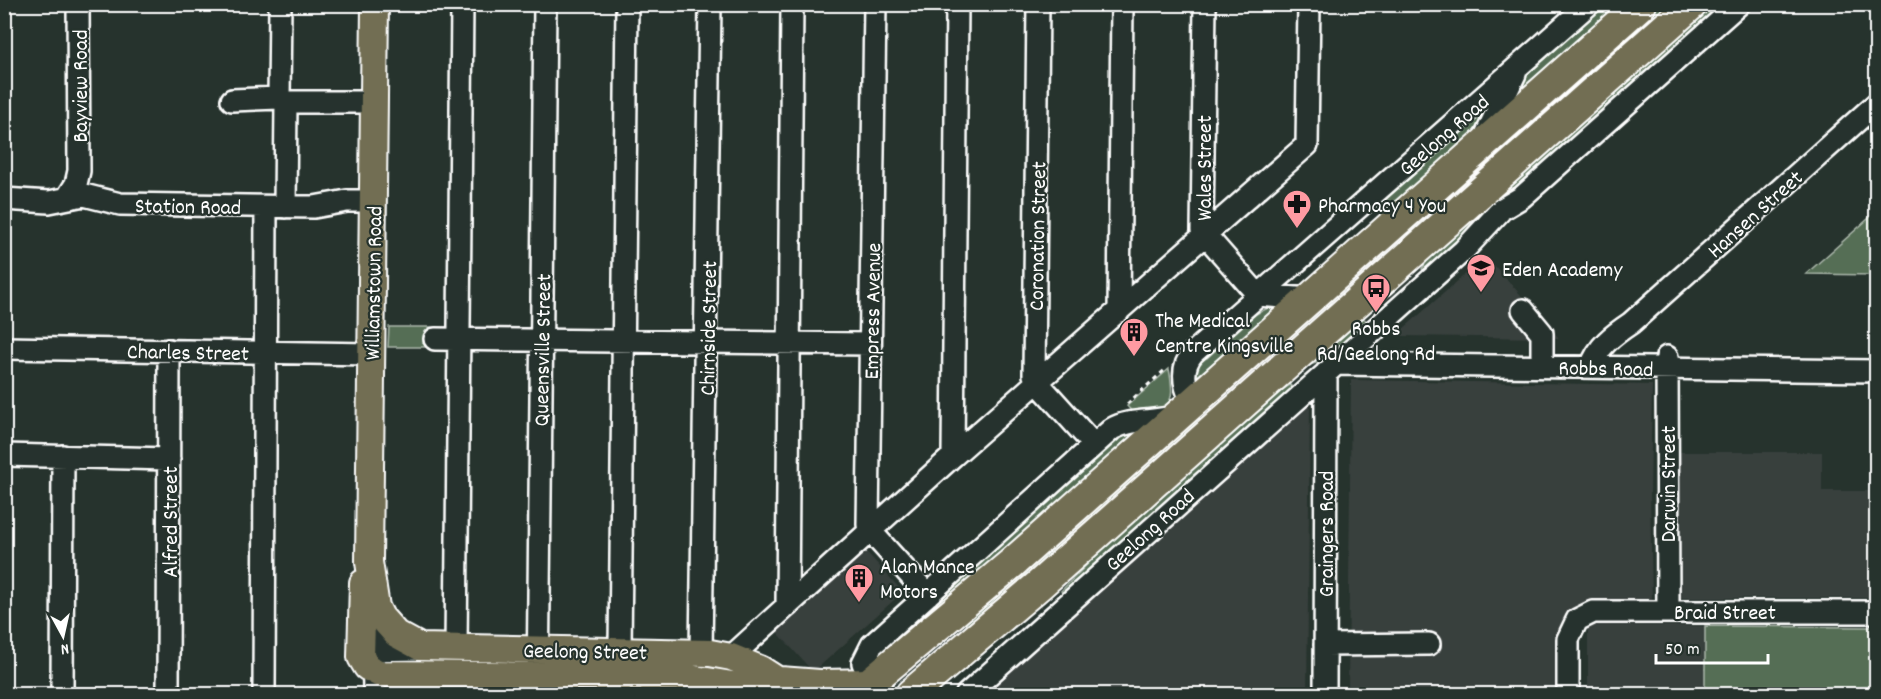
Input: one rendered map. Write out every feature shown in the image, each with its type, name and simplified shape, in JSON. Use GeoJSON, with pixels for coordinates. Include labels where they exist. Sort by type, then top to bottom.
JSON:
{"type":"FeatureCollection","features":[{"type":"Feature","properties":{"kind":"highway","name":"Geelong Road"},"geometry":{"type":"LineString","coordinates":[[867,686],[1011,564],[1641,4]]}},
{"type":"Feature","properties":{"kind":"highway","name":"Geelong Road"},"geometry":{"type":"LineString","coordinates":[[917,693],[1692,4]]}},
{"type":"Feature","properties":{"kind":"highway"},"geometry":{"type":"LineString","coordinates":[[1443,180],[1490,184]]}},
{"type":"Feature","properties":{"kind":"highway"},"geometry":{"type":"LineString","coordinates":[[1184,409],[1235,410]]}},
{"type":"Feature","properties":{"kind":"main road","name":"Williamstown Road"},"geometry":{"type":"LineString","coordinates":[[374,594],[369,562],[375,4]]}},
{"type":"Feature","properties":{"kind":"main road","name":"Williamstown Road"},"geometry":{"type":"LineString","coordinates":[[368,664],[362,584],[369,562]]}},
{"type":"Feature","properties":{"kind":"main road"},"geometry":{"type":"LineString","coordinates":[[374,594],[379,614],[392,631],[415,645],[447,649]]}},
{"type":"Feature","properties":{"kind":"main road","name":"Geelong Street"},"geometry":{"type":"LineString","coordinates":[[447,649],[620,649],[701,652],[731,657],[789,687]]}},
{"type":"Feature","properties":{"kind":"main road","name":"Geelong Street"},"geometry":{"type":"LineString","coordinates":[[368,664],[397,676],[538,685],[702,679],[732,685],[756,694]]}},
{"type":"Feature","properties":{"kind":"main road"},"geometry":{"type":"LineString","coordinates":[[789,687],[820,683],[867,686]]}},
{"type":"Feature","properties":{"kind":"street","name":"Bayview Road"},"geometry":{"type":"LineString","coordinates":[[67,198],[77,181],[79,167],[78,4]]}},
{"type":"Feature","properties":{"kind":"street"},"geometry":{"type":"LineString","coordinates":[[264,694],[264,352],[283,100],[280,4]]}},
{"type":"Feature","properties":{"kind":"street"},"geometry":{"type":"LineString","coordinates":[[447,649],[459,339],[462,4]]}},
{"type":"Feature","properties":{"kind":"street","name":"Queensville Street"},"geometry":{"type":"LineString","coordinates":[[538,685],[545,4]]}},
{"type":"Feature","properties":{"kind":"street"},"geometry":{"type":"LineString","coordinates":[[620,649],[627,4]]}},
{"type":"Feature","properties":{"kind":"street","name":"Chirnside Street"},"geometry":{"type":"LineString","coordinates":[[701,652],[710,4]]}},
{"type":"Feature","properties":{"kind":"street"},"geometry":{"type":"LineString","coordinates":[[787,606],[792,4]]}},
{"type":"Feature","properties":{"kind":"street","name":"Empress Avenue"},"geometry":{"type":"LineString","coordinates":[[870,531],[868,522],[875,4]]}},
{"type":"Feature","properties":{"kind":"street"},"geometry":{"type":"LineString","coordinates":[[953,456],[957,4]]}},
{"type":"Feature","properties":{"kind":"street","name":"Coronation Street"},"geometry":{"type":"LineString","coordinates":[[1038,4],[1034,371],[1038,383]]}},
{"type":"Feature","properties":{"kind":"street"},"geometry":{"type":"LineString","coordinates":[[1119,311],[1122,4]]}},
{"type":"Feature","properties":{"kind":"street","name":"Wales Street"},"geometry":{"type":"LineString","coordinates":[[1205,4],[1202,228],[1205,237],[1258,295]]}},
{"type":"Feature","properties":{"kind":"street"},"geometry":{"type":"LineString","coordinates":[[731,657],[953,456],[1307,145],[1309,4]]}},
{"type":"Feature","properties":{"kind":"street","name":"Geelong Road"},"geometry":{"type":"LineString","coordinates":[[1193,353],[1589,4]]}},
{"type":"Feature","properties":{"kind":"street","name":"Geelong Road"},"geometry":{"type":"LineString","coordinates":[[967,694],[1368,337],[1489,225],[1502,210],[1522,197],[1739,4]]}},
{"type":"Feature","properties":{"kind":"street","name":"Geelong Road"},"geometry":{"type":"LineString","coordinates":[[1480,146],[1517,69]]}},
{"type":"Feature","properties":{"kind":"street"},"geometry":{"type":"LineString","coordinates":[[232,100],[374,102]]}},
{"type":"Feature","properties":{"kind":"street","name":"Hansen Street"},"geometry":{"type":"LineString","coordinates":[[1603,361],[1610,337],[1631,322],[1876,104]]}},
{"type":"Feature","properties":{"kind":"street","name":"Bayview Road"},"geometry":{"type":"LineString","coordinates":[[79,167],[86,187],[93,197]]}},
{"type":"Feature","properties":{"kind":"street"},"geometry":{"type":"LineString","coordinates":[[1489,225],[1493,201],[1490,184]]}},
{"type":"Feature","properties":{"kind":"street","name":"Station Road"},"geometry":{"type":"LineString","coordinates":[[4,199],[49,202],[81,195],[120,204],[275,207],[319,207],[344,202],[373,201]]}},
{"type":"Feature","properties":{"kind":"street"},"geometry":{"type":"LineString","coordinates":[[1258,295],[1309,299]]}},
{"type":"Feature","properties":{"kind":"street"},"geometry":{"type":"LineString","coordinates":[[1523,310],[1542,333],[1542,355]]}},
{"type":"Feature","properties":{"kind":"street","name":"Robbs Road"},"geometry":{"type":"LineString","coordinates":[[1368,337],[1379,349],[1389,353],[1542,355],[1603,361]]}},
{"type":"Feature","properties":{"kind":"street"},"geometry":{"type":"LineString","coordinates":[[435,339],[870,344]]}},
{"type":"Feature","properties":{"kind":"street","name":"Charles Street"},"geometry":{"type":"LineString","coordinates":[[4,348],[372,354]]}},
{"type":"Feature","properties":{"kind":"street","name":"Alfred Street"},"geometry":{"type":"LineString","coordinates":[[168,694],[169,350]]}},
{"type":"Feature","properties":{"kind":"street"},"geometry":{"type":"LineString","coordinates":[[867,686],[864,666],[867,653],[1094,445],[1113,429],[1125,423],[1157,421],[1184,409],[1184,381],[1188,361],[1193,353]]}},
{"type":"Feature","properties":{"kind":"street","name":"Robbs Road"},"geometry":{"type":"LineString","coordinates":[[1332,368],[1603,361],[1876,360]]}},
{"type":"Feature","properties":{"kind":"street","name":"Robbs Road"},"geometry":{"type":"LineString","coordinates":[[1667,362],[1876,371]]}},
{"type":"Feature","properties":{"kind":"street","name":"Darwin Street"},"geometry":{"type":"LineString","coordinates":[[1667,362],[1668,611]]}},
{"type":"Feature","properties":{"kind":"street"},"geometry":{"type":"LineString","coordinates":[[1274,375],[1332,368]]}},
{"type":"Feature","properties":{"kind":"street","name":"Graingers Road"},"geometry":{"type":"LineString","coordinates":[[1325,694],[1332,368]]}},
{"type":"Feature","properties":{"kind":"street"},"geometry":{"type":"LineString","coordinates":[[1038,383],[1094,445]]}},
{"type":"Feature","properties":{"kind":"street"},"geometry":{"type":"LineString","coordinates":[[4,455],[169,459]]}},
{"type":"Feature","properties":{"kind":"street"},"geometry":{"type":"LineString","coordinates":[[62,694],[63,456]]}},
{"type":"Feature","properties":{"kind":"street"},"geometry":{"type":"LineString","coordinates":[[870,531],[928,595]]}},
{"type":"Feature","properties":{"kind":"street","name":"Williamstown Road"},"geometry":{"type":"LineString","coordinates":[[360,694],[368,664],[374,594]]}},
{"type":"Feature","properties":{"kind":"street","name":"Braid Street"},"geometry":{"type":"LineString","coordinates":[[1568,694],[1568,639],[1576,620],[1593,612],[1876,612]]}},
{"type":"Feature","properties":{"kind":"street"},"geometry":{"type":"LineString","coordinates":[[1325,645],[1430,645]]}},
{"type":"Feature","properties":{"kind":"street","name":"Geelong Street"},"geometry":{"type":"LineString","coordinates":[[368,664],[447,649]]}},
{"type":"Feature","properties":{"kind":"path"},"geometry":{"type":"LineString","coordinates":[[1113,429],[1125,406],[1176,360],[1193,353]]}},
{"type":"Feature","properties":{"kind":"shaded area","name":"Eden Academy"},"geometry":{"type":"Polygon","coordinates":[[[1486,256],[1559,338],[1402,336],[1402,330],[1486,256]]]}},
{"type":"Feature","properties":{"kind":"shaded area"},"geometry":{"type":"Polygon","coordinates":[[[1351,380],[1652,385],[1650,493],[1652,605],[1575,607],[1562,628],[1561,694],[1348,694],[1351,380]]]}},
{"type":"Feature","properties":{"kind":"shaded area"},"geometry":{"type":"Polygon","coordinates":[[[1310,401],[1307,694],[982,694],[1013,667],[1310,401]]]}},
{"type":"Feature","properties":{"kind":"shaded area"},"geometry":{"type":"Polygon","coordinates":[[[1679,452],[1822,452],[1822,491],[1870,491],[1876,494],[1876,598],[1679,598],[1679,452]]]}},
{"type":"Feature","properties":{"kind":"shaded area"},"geometry":{"type":"Polygon","coordinates":[[[861,546],[903,592],[813,672],[771,625],[861,546]]]}},
{"type":"Feature","properties":{"kind":"shaded area"},"geometry":{"type":"Polygon","coordinates":[[[1588,625],[1876,627],[1876,694],[1588,694],[1588,625]]]}},
{"type":"Feature","properties":{"kind":"green space"},"geometry":{"type":"Polygon","coordinates":[[[1605,5],[1620,5],[1515,97],[1524,78],[1605,5]]]}},
{"type":"Feature","properties":{"kind":"green space"},"geometry":{"type":"Polygon","coordinates":[[[1658,5],[1673,5],[1478,175],[1476,174],[1475,167],[1658,5]]]}},
{"type":"Feature","properties":{"kind":"green space"},"geometry":{"type":"Polygon","coordinates":[[[1711,5],[1726,5],[1510,198],[1505,196],[1516,179],[1533,163],[1711,5]]]}},
{"type":"Feature","properties":{"kind":"green space"},"geometry":{"type":"Polygon","coordinates":[[[1491,105],[1481,128],[1392,207],[1386,199],[1491,105]]]}},
{"type":"Feature","properties":{"kind":"green space"},"geometry":{"type":"Polygon","coordinates":[[[1481,210],[1474,230],[1425,273],[1422,269],[1430,256],[1481,210]]]}},
{"type":"Feature","properties":{"kind":"green space"},"geometry":{"type":"Polygon","coordinates":[[[1876,212],[1876,275],[1806,274],[1876,212]]]}},
{"type":"Feature","properties":{"kind":"green space"},"geometry":{"type":"Polygon","coordinates":[[[1272,306],[1279,307],[1194,379],[1194,369],[1204,355],[1207,358],[1256,314],[1272,306]]]}},
{"type":"Feature","properties":{"kind":"green space"},"geometry":{"type":"Polygon","coordinates":[[[1360,316],[1370,323],[1327,359],[1310,365],[1309,363],[1360,316]]]}},
{"type":"Feature","properties":{"kind":"green space"},"geometry":{"type":"Polygon","coordinates":[[[389,327],[431,327],[431,347],[388,347],[389,327]]]}},
{"type":"Feature","properties":{"kind":"green space"},"geometry":{"type":"Polygon","coordinates":[[[1169,369],[1172,391],[1168,404],[1163,408],[1135,415],[1127,406],[1169,369]]]}},
{"type":"Feature","properties":{"kind":"green space"},"geometry":{"type":"Polygon","coordinates":[[[1290,385],[1294,389],[1064,594],[1061,591],[1134,517],[1275,394],[1290,385]]]}},
{"type":"Feature","properties":{"kind":"green space"},"geometry":{"type":"Polygon","coordinates":[[[1198,417],[1200,423],[1027,579],[967,625],[964,621],[1198,417]]]}},
{"type":"Feature","properties":{"kind":"green space"},"geometry":{"type":"Polygon","coordinates":[[[1141,431],[1000,556],[913,626],[910,622],[1121,435],[1141,431]]]}},
{"type":"Feature","properties":{"kind":"green space"},"geometry":{"type":"Polygon","coordinates":[[[1705,626],[1876,627],[1876,694],[1705,694],[1705,626]]]}},
{"type":"Feature","properties":{"kind":"place","name":"Pharmacy 4 You"},"geometry":{"type":"Point","coordinates":[1297,230]}},
{"type":"Feature","properties":{"kind":"place","name":"Eden Academy"},"geometry":{"type":"Point","coordinates":[1481,294]}},
{"type":"Feature","properties":{"kind":"place","name":"Robbs Rd/Geelong Rd"},"geometry":{"type":"Point","coordinates":[1376,314]}},
{"type":"Feature","properties":{"kind":"place","name":"The Medical Centre Kingsville"},"geometry":{"type":"Point","coordinates":[1134,358]}},
{"type":"Feature","properties":{"kind":"place","name":"Alan Mance Motors"},"geometry":{"type":"Point","coordinates":[859,604]}}]}
